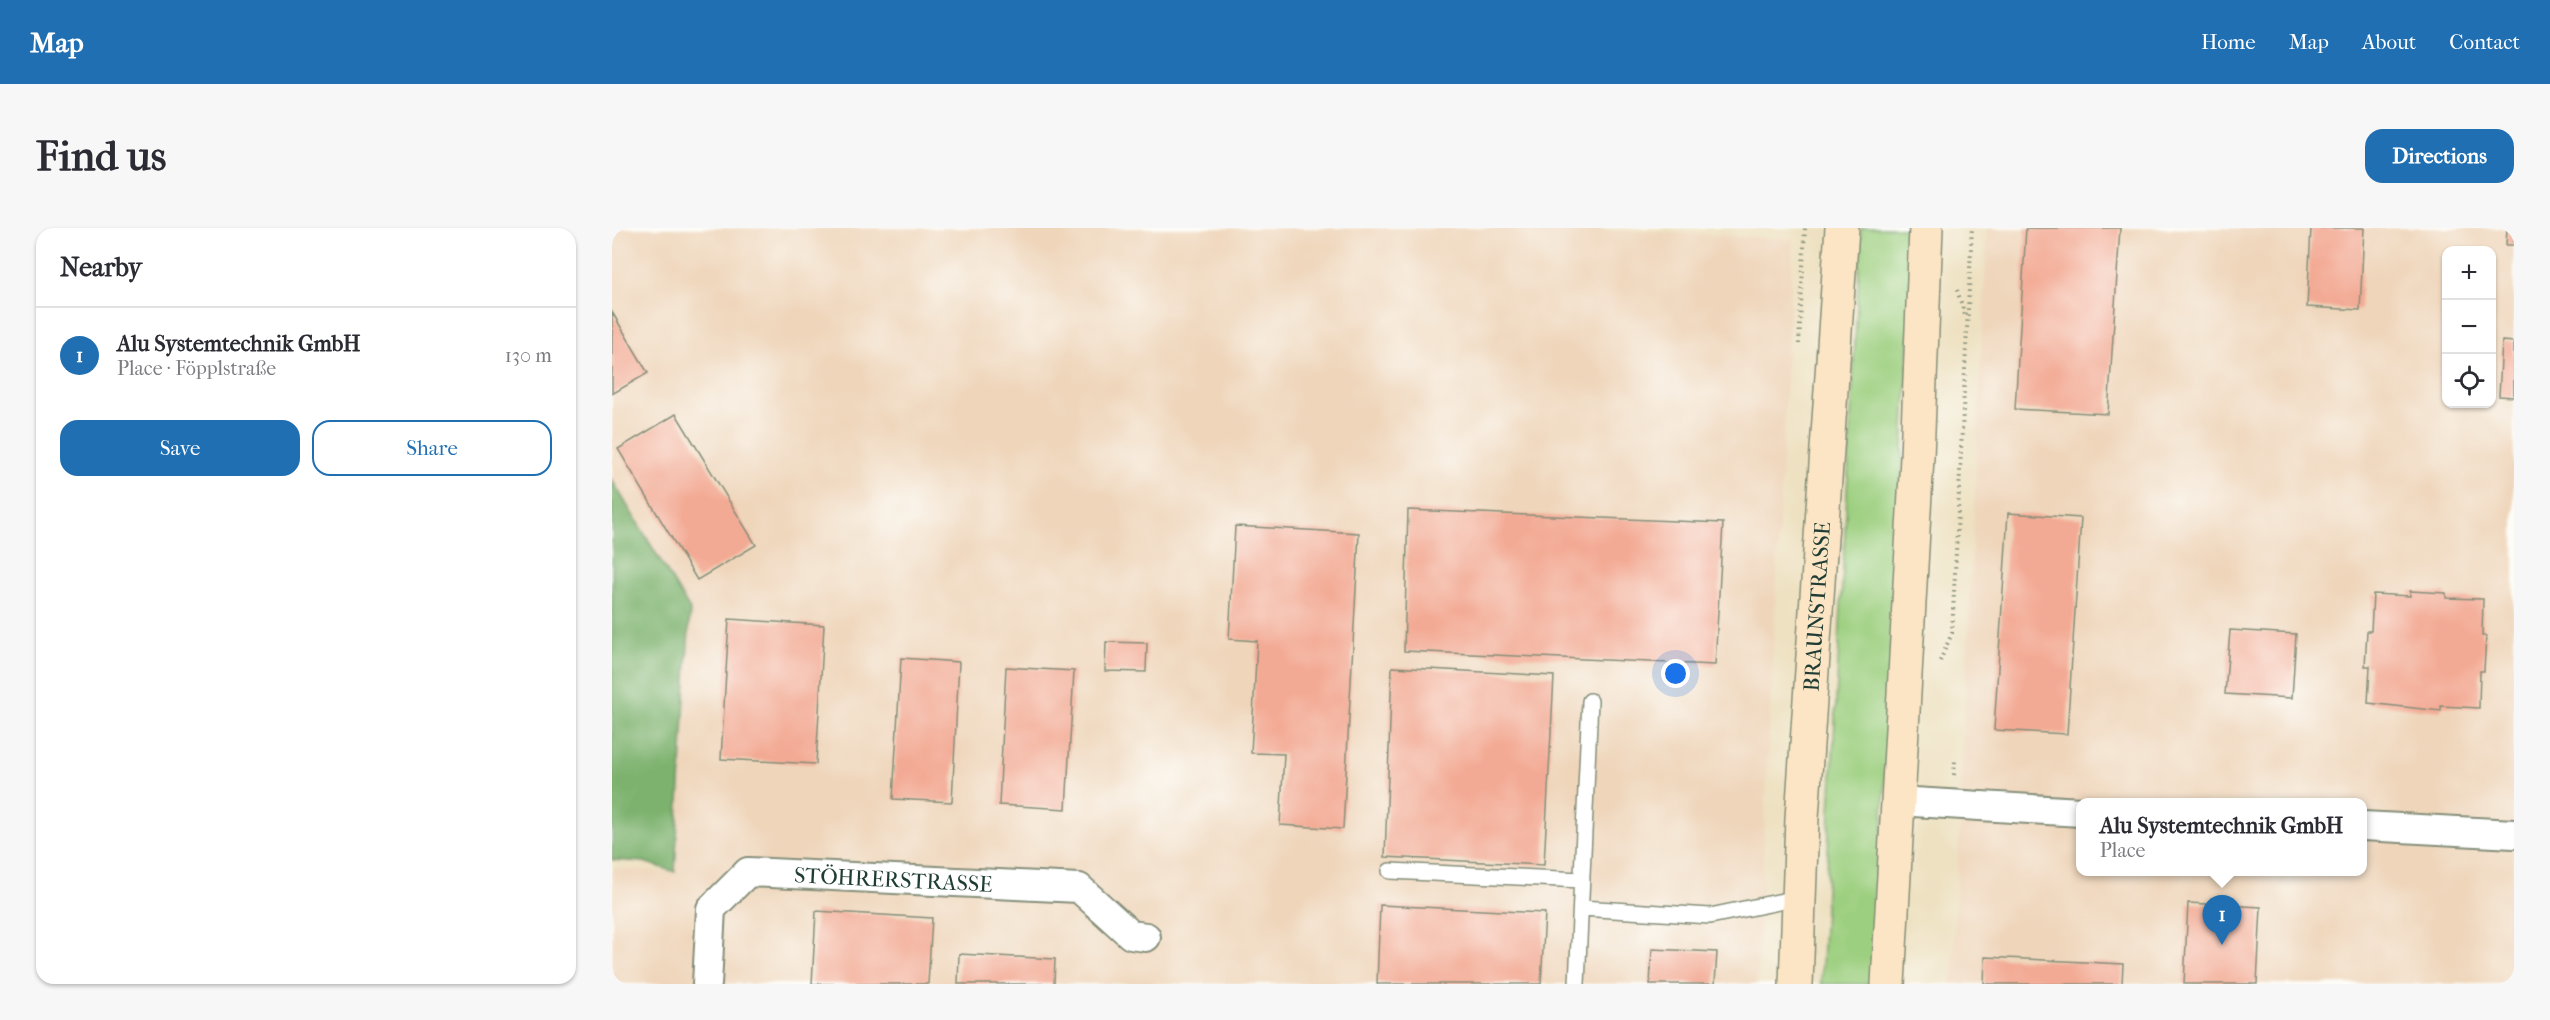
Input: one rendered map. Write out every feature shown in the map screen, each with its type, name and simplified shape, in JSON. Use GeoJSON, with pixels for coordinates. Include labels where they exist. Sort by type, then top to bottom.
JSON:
{"type":"FeatureCollection","features":[{"type":"Feature","properties":{"kind":"main road","name":"BRAUNSTRASSE"},"geometry":{"type":"LineString","coordinates":[[1796,984],[1798,898],[1842,228]]}},
{"type":"Feature","properties":{"kind":"main road"},"geometry":{"type":"LineString","coordinates":[[1888,984],[1917,457],[1926,228]]}},
{"type":"Feature","properties":{"kind":"street"},"geometry":{"type":"LineString","coordinates":[[1897,801],[2076,812]]}},
{"type":"Feature","properties":{"kind":"street"},"geometry":{"type":"LineString","coordinates":[[2367,826],[2514,834]]}},
{"type":"Feature","properties":{"kind":"street","name":"STÖHRERSTRASSE"},"geometry":{"type":"LineString","coordinates":[[707,984],[711,909],[747,872],[1079,888],[1131,935],[1146,937]]}},
{"type":"Feature","properties":{"kind":"lane"},"geometry":{"type":"LineString","coordinates":[[1577,984],[1590,701]]}},
{"type":"Feature","properties":{"kind":"lane"},"geometry":{"type":"LineString","coordinates":[[1390,871],[1582,880]]}},
{"type":"Feature","properties":{"kind":"lane"},"geometry":{"type":"LineString","coordinates":[[1581,908],[1710,916],[1798,898]]}},
{"type":"Feature","properties":{"kind":"path"},"geometry":{"type":"LineString","coordinates":[[1952,633],[1972,228]]}},
{"type":"Feature","properties":{"kind":"shaded area"},"geometry":{"type":"Polygon","coordinates":[[[612,228],[1566,228],[1793,239],[1757,984],[612,984],[612,868],[675,872],[690,610],[612,480],[612,228]]]}},
{"type":"Feature","properties":{"kind":"shaded area"},"geometry":{"type":"Polygon","coordinates":[[[1987,228],[2514,228],[2514,984],[1952,984],[1987,228]]]}},
{"type":"Feature","properties":{"kind":"green space"},"geometry":{"type":"Polygon","coordinates":[[[1861,228],[1915,228],[1874,984],[1821,984],[1861,228]]]}},
{"type":"Feature","properties":{"kind":"green space"},"geometry":{"type":"Polygon","coordinates":[[[612,480],[690,610],[675,872],[644,862],[612,860],[612,480]]]}},
{"type":"Feature","properties":{"kind":"building"},"geometry":{"type":"Polygon","coordinates":[[[2026,228],[2120,228],[2108,414],[2015,409],[2026,228]]]}},
{"type":"Feature","properties":{"kind":"building"},"geometry":{"type":"Polygon","coordinates":[[[2311,228],[2364,228],[2360,310],[2307,307],[2311,228]]]}},
{"type":"Feature","properties":{"kind":"building"},"geometry":{"type":"Polygon","coordinates":[[[2507,228],[2514,228],[2514,245],[2506,245],[2507,228]]]}},
{"type":"Feature","properties":{"kind":"building"},"geometry":{"type":"Polygon","coordinates":[[[612,312],[648,373],[612,394],[612,312]]]}},
{"type":"Feature","properties":{"kind":"building"},"geometry":{"type":"Polygon","coordinates":[[[2502,341],[2514,342],[2514,397],[2499,396],[2502,341]]]}},
{"type":"Feature","properties":{"kind":"building"},"geometry":{"type":"Polygon","coordinates":[[[676,414],[756,545],[697,580],[618,449],[676,414]]]}},
{"type":"Feature","properties":{"kind":"building"},"geometry":{"type":"Polygon","coordinates":[[[1408,510],[1723,523],[1715,665],[1404,651],[1408,510]]]}},
{"type":"Feature","properties":{"kind":"building"},"geometry":{"type":"Polygon","coordinates":[[[2008,513],[2081,518],[2067,734],[1994,730],[2008,513]]]}},
{"type":"Feature","properties":{"kind":"building"},"geometry":{"type":"Polygon","coordinates":[[[1235,526],[1359,533],[1343,829],[1280,825],[1284,754],[1251,753],[1257,641],[1229,639],[1235,526]]]}},
{"type":"Feature","properties":{"kind":"building"},"geometry":{"type":"Polygon","coordinates":[[[2410,591],[2446,593],[2446,598],[2483,599],[2482,636],[2486,636],[2484,671],[2480,671],[2479,708],[2441,706],[2441,711],[2368,703],[2370,666],[2365,666],[2367,631],[2371,631],[2373,594],[2410,596],[2410,591]]]}},
{"type":"Feature","properties":{"kind":"building"},"geometry":{"type":"Polygon","coordinates":[[[729,619],[824,625],[816,764],[721,759],[729,619]]]}},
{"type":"Feature","properties":{"kind":"building"},"geometry":{"type":"Polygon","coordinates":[[[2230,630],[2296,634],[2292,698],[2225,694],[2230,630]]]}},
{"type":"Feature","properties":{"kind":"building"},"geometry":{"type":"Polygon","coordinates":[[[1106,642],[1147,643],[1146,672],[1105,671],[1106,642]]]}},
{"type":"Feature","properties":{"kind":"building"},"geometry":{"type":"Polygon","coordinates":[[[901,658],[959,662],[952,802],[893,799],[901,658]]]}},
{"type":"Feature","properties":{"kind":"building"},"geometry":{"type":"Polygon","coordinates":[[[1006,667],[1074,671],[1066,809],[999,805],[1006,667]]]}},
{"type":"Feature","properties":{"kind":"building"},"geometry":{"type":"Polygon","coordinates":[[[1392,667],[1554,676],[1544,865],[1385,857],[1392,667]]]}},
{"type":"Feature","properties":{"kind":"building"},"geometry":{"type":"Polygon","coordinates":[[[2188,903],[2261,907],[2257,984],[2184,984],[2188,903]]]}},
{"type":"Feature","properties":{"kind":"building"},"geometry":{"type":"Polygon","coordinates":[[[1380,905],[1545,913],[1541,984],[1377,984],[1380,905]]]}},
{"type":"Feature","properties":{"kind":"building"},"geometry":{"type":"Polygon","coordinates":[[[816,911],[932,918],[928,984],[812,984],[816,911]]]}},
{"type":"Feature","properties":{"kind":"building"},"geometry":{"type":"Polygon","coordinates":[[[1652,949],[1717,952],[1715,984],[1650,984],[1652,949]]]}},
{"type":"Feature","properties":{"kind":"building"},"geometry":{"type":"Polygon","coordinates":[[[959,954],[1055,959],[1054,984],[958,984],[959,954]]]}},
{"type":"Feature","properties":{"kind":"building"},"geometry":{"type":"Polygon","coordinates":[[[1985,957],[2123,964],[2122,984],[1984,984],[1985,957]]]}},
{"type":"Feature","properties":{"kind":"place","name":"Alu Systemtechnik GmbH"},"geometry":{"type":"Point","coordinates":[2222,945]}}]}
